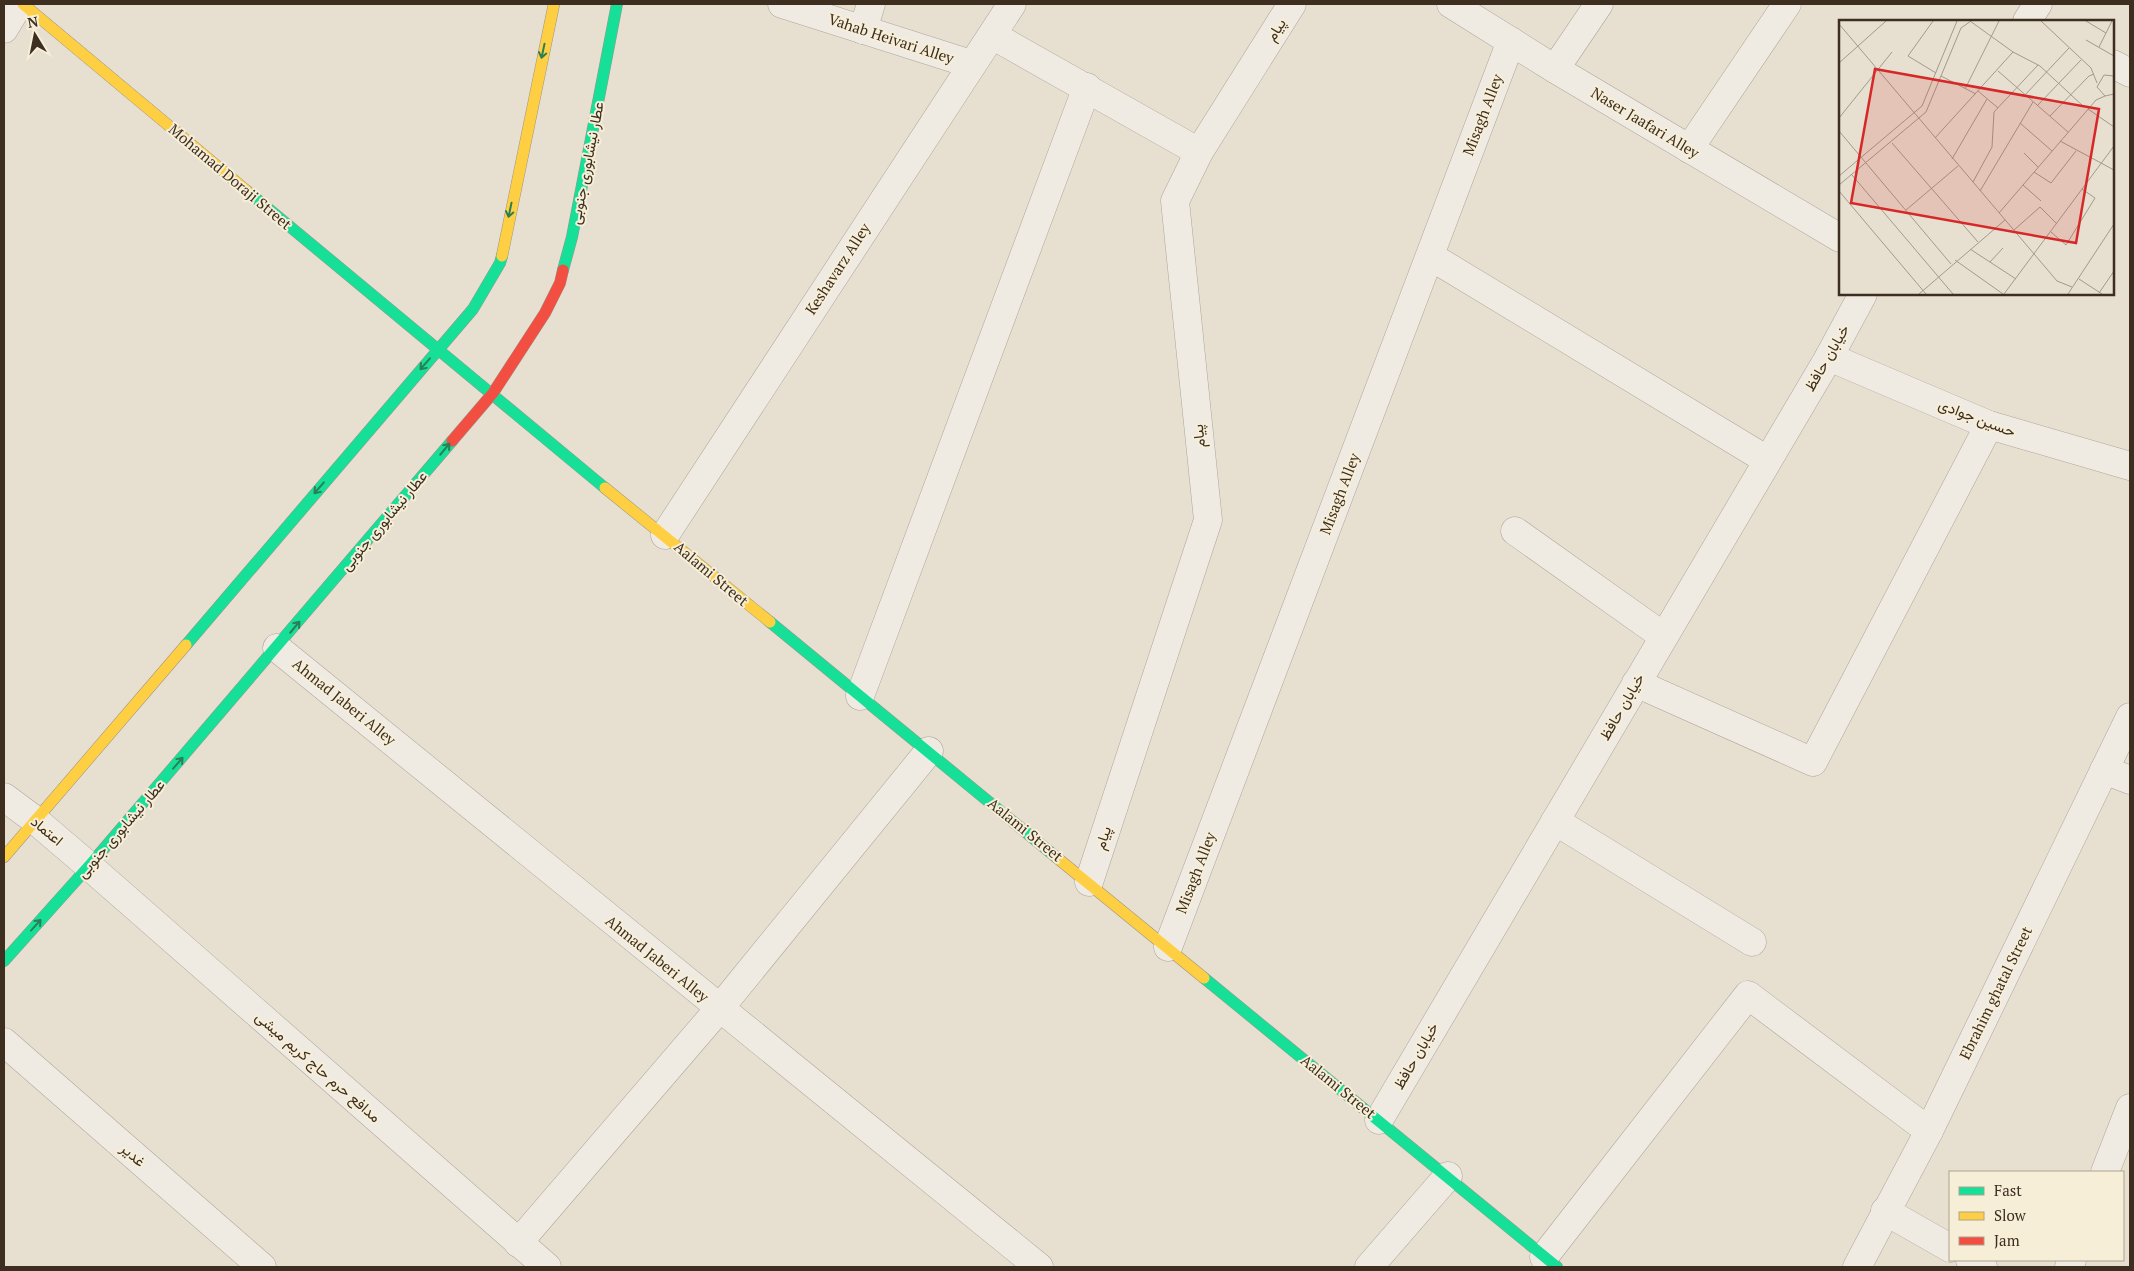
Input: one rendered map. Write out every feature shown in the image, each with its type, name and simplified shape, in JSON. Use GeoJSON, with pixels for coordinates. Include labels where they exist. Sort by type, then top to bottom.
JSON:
{"type":"FeatureCollection","features":[{"type":"Feature","properties":{"kind":"main road","name":"Mohamad Doraji Street"},"geometry":{"type":"LineString","coordinates":[[23,4],[437,350],[493,393]]}},
{"type":"Feature","properties":{"kind":"main road"},"geometry":{"type":"LineString","coordinates":[[4,857],[473,309],[500,263],[554,4]]}},
{"type":"Feature","properties":{"kind":"main road","name":"عطار نیشابوری جنوبی"},"geometry":{"type":"LineString","coordinates":[[4,961],[90,866],[493,393],[545,313],[560,283],[572,236],[617,4]]}},
{"type":"Feature","properties":{"kind":"main road","name":"Aalami Street"},"geometry":{"type":"LineString","coordinates":[[493,393],[1551,1262]]}},
{"type":"Feature","properties":{"kind":"street"},"geometry":{"type":"LineString","coordinates":[[4,29],[19,4]]}},
{"type":"Feature","properties":{"kind":"street","name":"Vahab Heivari Alley"},"geometry":{"type":"LineString","coordinates":[[782,4],[971,64]]}},
{"type":"Feature","properties":{"kind":"street"},"geometry":{"type":"LineString","coordinates":[[863,30],[871,4]]}},
{"type":"Feature","properties":{"kind":"street","name":"Keshavarz Alley"},"geometry":{"type":"LineString","coordinates":[[665,535],[1012,4]]}},
{"type":"Feature","properties":{"kind":"street","name":"پیام"},"geometry":{"type":"LineString","coordinates":[[1089,882],[1208,520],[1175,201],[1199,152],[1292,4]]}},
{"type":"Feature","properties":{"kind":"street","name":"Naser Jaafari Alley"},"geometry":{"type":"LineString","coordinates":[[1450,4],[1555,69],[1839,237]]}},
{"type":"Feature","properties":{"kind":"street"},"geometry":{"type":"LineString","coordinates":[[1555,69],[1599,4]]}},
{"type":"Feature","properties":{"kind":"street"},"geometry":{"type":"LineString","coordinates":[[1689,149],[1787,4]]}},
{"type":"Feature","properties":{"kind":"street"},"geometry":{"type":"LineString","coordinates":[[992,35],[1199,152]]}},
{"type":"Feature","properties":{"kind":"street","name":"Misagh Alley"},"geometry":{"type":"LineString","coordinates":[[1168,947],[1511,41]]}},
{"type":"Feature","properties":{"kind":"street"},"geometry":{"type":"LineString","coordinates":[[2114,65],[2130,73]]}},
{"type":"Feature","properties":{"kind":"street"},"geometry":{"type":"LineString","coordinates":[[860,696],[1087,87]]}},
{"type":"Feature","properties":{"kind":"street"},"geometry":{"type":"LineString","coordinates":[[1430,256],[1767,460]]}},
{"type":"Feature","properties":{"kind":"street","name":"خیابان حافظ"},"geometry":{"type":"LineString","coordinates":[[1379,1120],[1767,460],[1829,358],[1862,295]]}},
{"type":"Feature","properties":{"kind":"street","name":"حسین جوادی"},"geometry":{"type":"LineString","coordinates":[[1829,358],[1989,425],[2130,466]]}},
{"type":"Feature","properties":{"kind":"street"},"geometry":{"type":"LineString","coordinates":[[1636,683],[1813,762],[1989,425]]}},
{"type":"Feature","properties":{"kind":"street"},"geometry":{"type":"LineString","coordinates":[[1515,531],[1664,636]]}},
{"type":"Feature","properties":{"kind":"street","name":"Ahmad Jaberi Alley"},"geometry":{"type":"LineString","coordinates":[[277,648],[719,1009],[1039,1267]]}},
{"type":"Feature","properties":{"kind":"street","name":"Ebrahim ghatal Street"},"geometry":{"type":"LineString","coordinates":[[1857,1267],[1929,1131],[2130,718]]}},
{"type":"Feature","properties":{"kind":"street"},"geometry":{"type":"LineString","coordinates":[[518,1243],[719,1009],[929,751]]}},
{"type":"Feature","properties":{"kind":"street"},"geometry":{"type":"LineString","coordinates":[[2104,770],[2130,780]]}},
{"type":"Feature","properties":{"kind":"street","name":"اعتماد"},"geometry":{"type":"LineString","coordinates":[[4,797],[90,866]]}},
{"type":"Feature","properties":{"kind":"street"},"geometry":{"type":"LineString","coordinates":[[1555,821],[1752,942]]}},
{"type":"Feature","properties":{"kind":"street","name":"مدافع حرم حاج کریم میشی"},"geometry":{"type":"LineString","coordinates":[[90,866],[547,1267]]}},
{"type":"Feature","properties":{"kind":"street"},"geometry":{"type":"LineString","coordinates":[[1551,1262],[1748,995],[1929,1131]]}},
{"type":"Feature","properties":{"kind":"street","name":"غدیر"},"geometry":{"type":"LineString","coordinates":[[4,1042],[262,1267]]}},
{"type":"Feature","properties":{"kind":"street"},"geometry":{"type":"LineString","coordinates":[[2106,1171],[2130,1108]]}},
{"type":"Feature","properties":{"kind":"street"},"geometry":{"type":"LineString","coordinates":[[1369,1267],[1448,1176]]}},
{"type":"Feature","properties":{"kind":"street"},"geometry":{"type":"LineString","coordinates":[[1886,1211],[1949,1247]]}},
{"type":"Feature","properties":{"kind":"street"},"geometry":{"type":"LineString","coordinates":[[1972,1261],[1983,1267]]}},
{"type":"Feature","properties":{"kind":"traffic: fast"},"geometry":{"type":"LineString","coordinates":[[563,270],[572,237],[617,4]]}},
{"type":"Feature","properties":{"kind":"traffic: fast"},"geometry":{"type":"LineString","coordinates":[[247,191],[605,488]]}},
{"type":"Feature","properties":{"kind":"traffic: fast"},"geometry":{"type":"LineString","coordinates":[[186,645],[473,309],[500,263],[502,256]]}},
{"type":"Feature","properties":{"kind":"traffic: fast"},"geometry":{"type":"LineString","coordinates":[[4,961],[89,866],[452,441]]}},
{"type":"Feature","properties":{"kind":"traffic: fast"},"geometry":{"type":"LineString","coordinates":[[770,622],[1056,857]]}},
{"type":"Feature","properties":{"kind":"traffic: fast"},"geometry":{"type":"LineString","coordinates":[[1204,978],[1557,1267]]}},
{"type":"Feature","properties":{"kind":"traffic: slow"},"geometry":{"type":"LineString","coordinates":[[23,4],[247,191]]}},
{"type":"Feature","properties":{"kind":"traffic: slow"},"geometry":{"type":"LineString","coordinates":[[502,256],[554,4]]}},
{"type":"Feature","properties":{"kind":"traffic: slow"},"geometry":{"type":"LineString","coordinates":[[605,488],[770,622]]}},
{"type":"Feature","properties":{"kind":"traffic: slow"},"geometry":{"type":"LineString","coordinates":[[4,857],[186,645]]}},
{"type":"Feature","properties":{"kind":"traffic: slow"},"geometry":{"type":"LineString","coordinates":[[1056,857],[1204,978]]}},
{"type":"Feature","properties":{"kind":"traffic: jam"},"geometry":{"type":"LineString","coordinates":[[452,441],[493,393],[545,313],[560,283],[563,270]]}}]}
